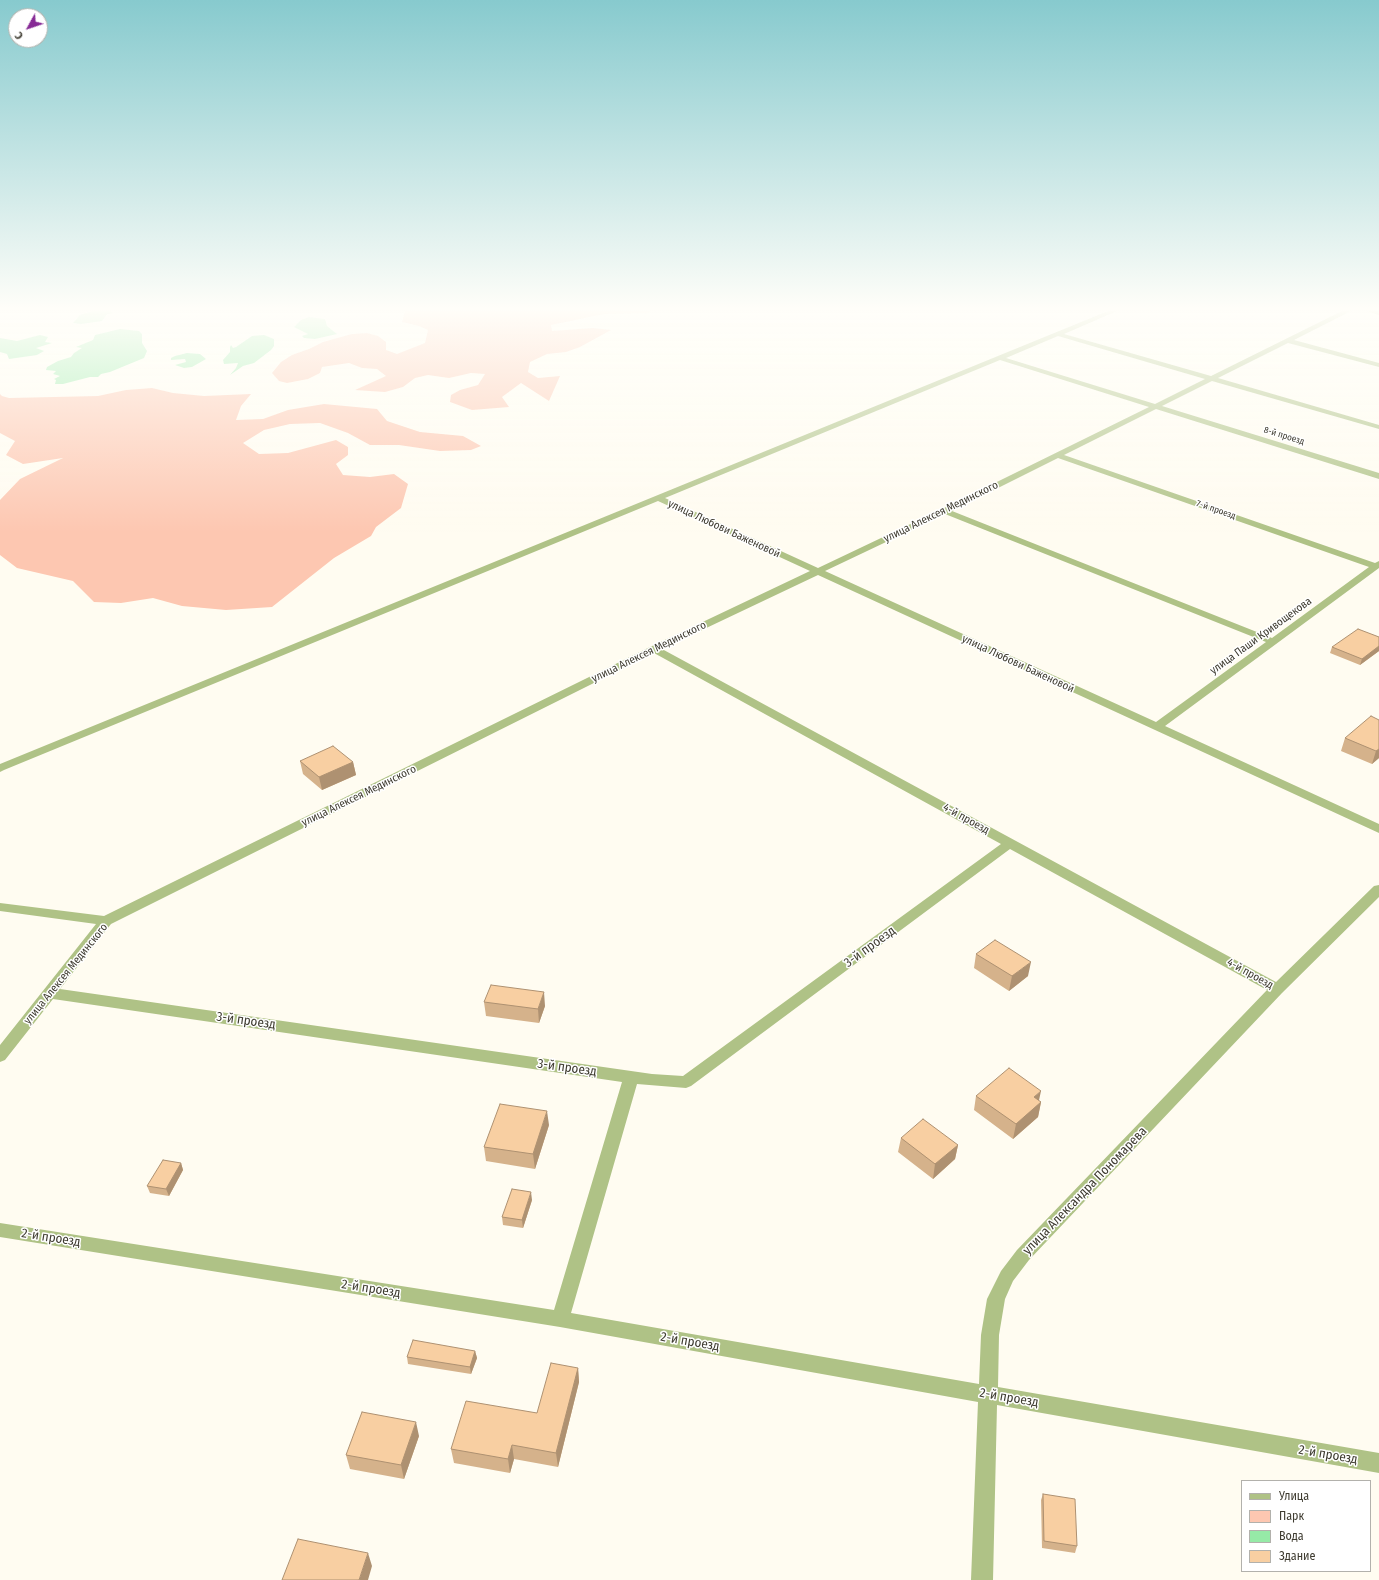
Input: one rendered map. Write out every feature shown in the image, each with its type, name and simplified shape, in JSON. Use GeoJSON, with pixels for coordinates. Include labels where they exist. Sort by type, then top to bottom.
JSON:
{"type":"FeatureCollection","features":[{"type":"Feature","properties":{"kind":"street"},"geometry":{"type":"LineString","coordinates":[[0,768],[934,385]]}},
{"type":"Feature","properties":{"kind":"street","name":"8-й проезд"},"geometry":{"type":"LineString","coordinates":[[1086,385],[1379,476]]}},
{"type":"Feature","properties":{"kind":"street","name":"улица Алексея Мединского"},"geometry":{"type":"LineString","coordinates":[[0,1056],[106,921],[654,649],[818,572],[1200,385]]}},
{"type":"Feature","properties":{"kind":"street"},"geometry":{"type":"LineString","coordinates":[[1232,385],[1379,427]]}},
{"type":"Feature","properties":{"kind":"street","name":"7-й проезд"},"geometry":{"type":"LineString","coordinates":[[1057,455],[1378,565]]}},
{"type":"Feature","properties":{"kind":"street","name":"улица Любови Баженовой"},"geometry":{"type":"LineString","coordinates":[[658,498],[1379,829]]}},
{"type":"Feature","properties":{"kind":"street"},"geometry":{"type":"LineString","coordinates":[[944,510],[1274,642]]}},
{"type":"Feature","properties":{"kind":"street","name":"улица Паши Кривощекова"},"geometry":{"type":"LineString","coordinates":[[1157,727],[1378,565]]}},
{"type":"Feature","properties":{"kind":"street","name":"4-й проезд"},"geometry":{"type":"LineString","coordinates":[[654,649],[1277,989]]}},
{"type":"Feature","properties":{"kind":"street","name":"3-й проезд"},"geometry":{"type":"LineString","coordinates":[[50,993],[631,1077],[686,1082],[1010,843]]}},
{"type":"Feature","properties":{"kind":"street","name":"улица Александра Пономарева"},"geometry":{"type":"LineString","coordinates":[[982,1580],[990,1335],[996,1299],[1007,1276],[1023,1255],[1277,989],[1379,889]]}},
{"type":"Feature","properties":{"kind":"street"},"geometry":{"type":"LineString","coordinates":[[0,907],[106,921]]}},
{"type":"Feature","properties":{"kind":"street"},"geometry":{"type":"LineString","coordinates":[[560,1319],[631,1077]]}},
{"type":"Feature","properties":{"kind":"street","name":"2-й проезд"},"geometry":{"type":"LineString","coordinates":[[0,1230],[560,1319],[1379,1464]]}},
{"type":"Feature","properties":{"kind":"green space"},"geometry":{"type":"Polygon","coordinates":[[[367,385],[406,385],[385,392],[355,390],[367,385]]]}},
{"type":"Feature","properties":{"kind":"green space"},"geometry":{"type":"Polygon","coordinates":[[[478,385],[519,385],[502,397],[509,407],[472,410],[450,402],[451,395],[460,390],[478,385]]]}},
{"type":"Feature","properties":{"kind":"green space"},"geometry":{"type":"Polygon","coordinates":[[[524,385],[556,385],[549,401],[524,385]]]}},
{"type":"Feature","properties":{"kind":"green space"},"geometry":{"type":"Polygon","coordinates":[[[152,388],[173,393],[204,396],[251,394],[241,406],[236,420],[263,419],[288,410],[324,404],[377,409],[387,421],[420,432],[463,436],[481,446],[471,450],[440,451],[399,445],[370,445],[348,433],[320,423],[290,424],[264,430],[243,443],[259,454],[288,453],[336,440],[348,447],[348,455],[336,464],[343,475],[370,477],[394,474],[408,484],[401,508],[376,527],[371,536],[334,558],[272,607],[226,610],[182,606],[153,598],[121,603],[94,602],[73,581],[17,568],[0,555],[0,500],[20,479],[63,458],[23,464],[6,455],[15,441],[0,433],[0,394],[9,398],[98,396],[126,390],[152,388]]]}},
{"type":"Feature","properties":{"kind":"building"},"geometry":{"type":"Polygon","coordinates":[[[1358,629],[1379,637],[1379,646],[1362,659],[1332,647],[1358,629]]]}},
{"type":"Feature","properties":{"kind":"building"},"geometry":{"type":"Polygon","coordinates":[[[1371,716],[1379,720],[1379,749],[1376,751],[1345,738],[1371,716]]]}},
{"type":"Feature","properties":{"kind":"building"},"geometry":{"type":"Polygon","coordinates":[[[333,746],[353,762],[319,777],[300,761],[333,746]]]}},
{"type":"Feature","properties":{"kind":"building"},"geometry":{"type":"Polygon","coordinates":[[[995,940],[1031,962],[1012,976],[976,954],[995,940]]]}},
{"type":"Feature","properties":{"kind":"building"},"geometry":{"type":"Polygon","coordinates":[[[491,985],[544,992],[538,1009],[484,1002],[491,985]]]}},
{"type":"Feature","properties":{"kind":"building"},"geometry":{"type":"Polygon","coordinates":[[[1009,1068],[1041,1091],[1034,1097],[1041,1102],[1016,1124],[976,1096],[1009,1068]]]}},
{"type":"Feature","properties":{"kind":"building"},"geometry":{"type":"Polygon","coordinates":[[[500,1104],[547,1111],[533,1154],[484,1147],[500,1104]]]}},
{"type":"Feature","properties":{"kind":"building"},"geometry":{"type":"Polygon","coordinates":[[[923,1119],[958,1145],[935,1164],[901,1138],[923,1119]]]}},
{"type":"Feature","properties":{"kind":"building"},"geometry":{"type":"Polygon","coordinates":[[[163,1160],[181,1163],[166,1189],[147,1186],[163,1160]]]}},
{"type":"Feature","properties":{"kind":"building"},"geometry":{"type":"Polygon","coordinates":[[[512,1189],[531,1192],[522,1220],[502,1217],[512,1189]]]}},
{"type":"Feature","properties":{"kind":"building"},"geometry":{"type":"Polygon","coordinates":[[[413,1340],[475,1351],[470,1367],[407,1357],[413,1340]]]}},
{"type":"Feature","properties":{"kind":"building"},"geometry":{"type":"Polygon","coordinates":[[[551,1363],[578,1368],[556,1453],[512,1445],[508,1459],[451,1449],[466,1401],[537,1413],[551,1363]]]}},
{"type":"Feature","properties":{"kind":"building"},"geometry":{"type":"Polygon","coordinates":[[[362,1412],[416,1422],[401,1465],[346,1455],[362,1412]]]}},
{"type":"Feature","properties":{"kind":"building"},"geometry":{"type":"Polygon","coordinates":[[[1043,1494],[1075,1499],[1077,1546],[1044,1541],[1043,1494]]]}},
{"type":"Feature","properties":{"kind":"building"},"geometry":{"type":"Polygon","coordinates":[[[298,1539],[368,1553],[359,1580],[282,1580],[298,1539]]]}}]}
